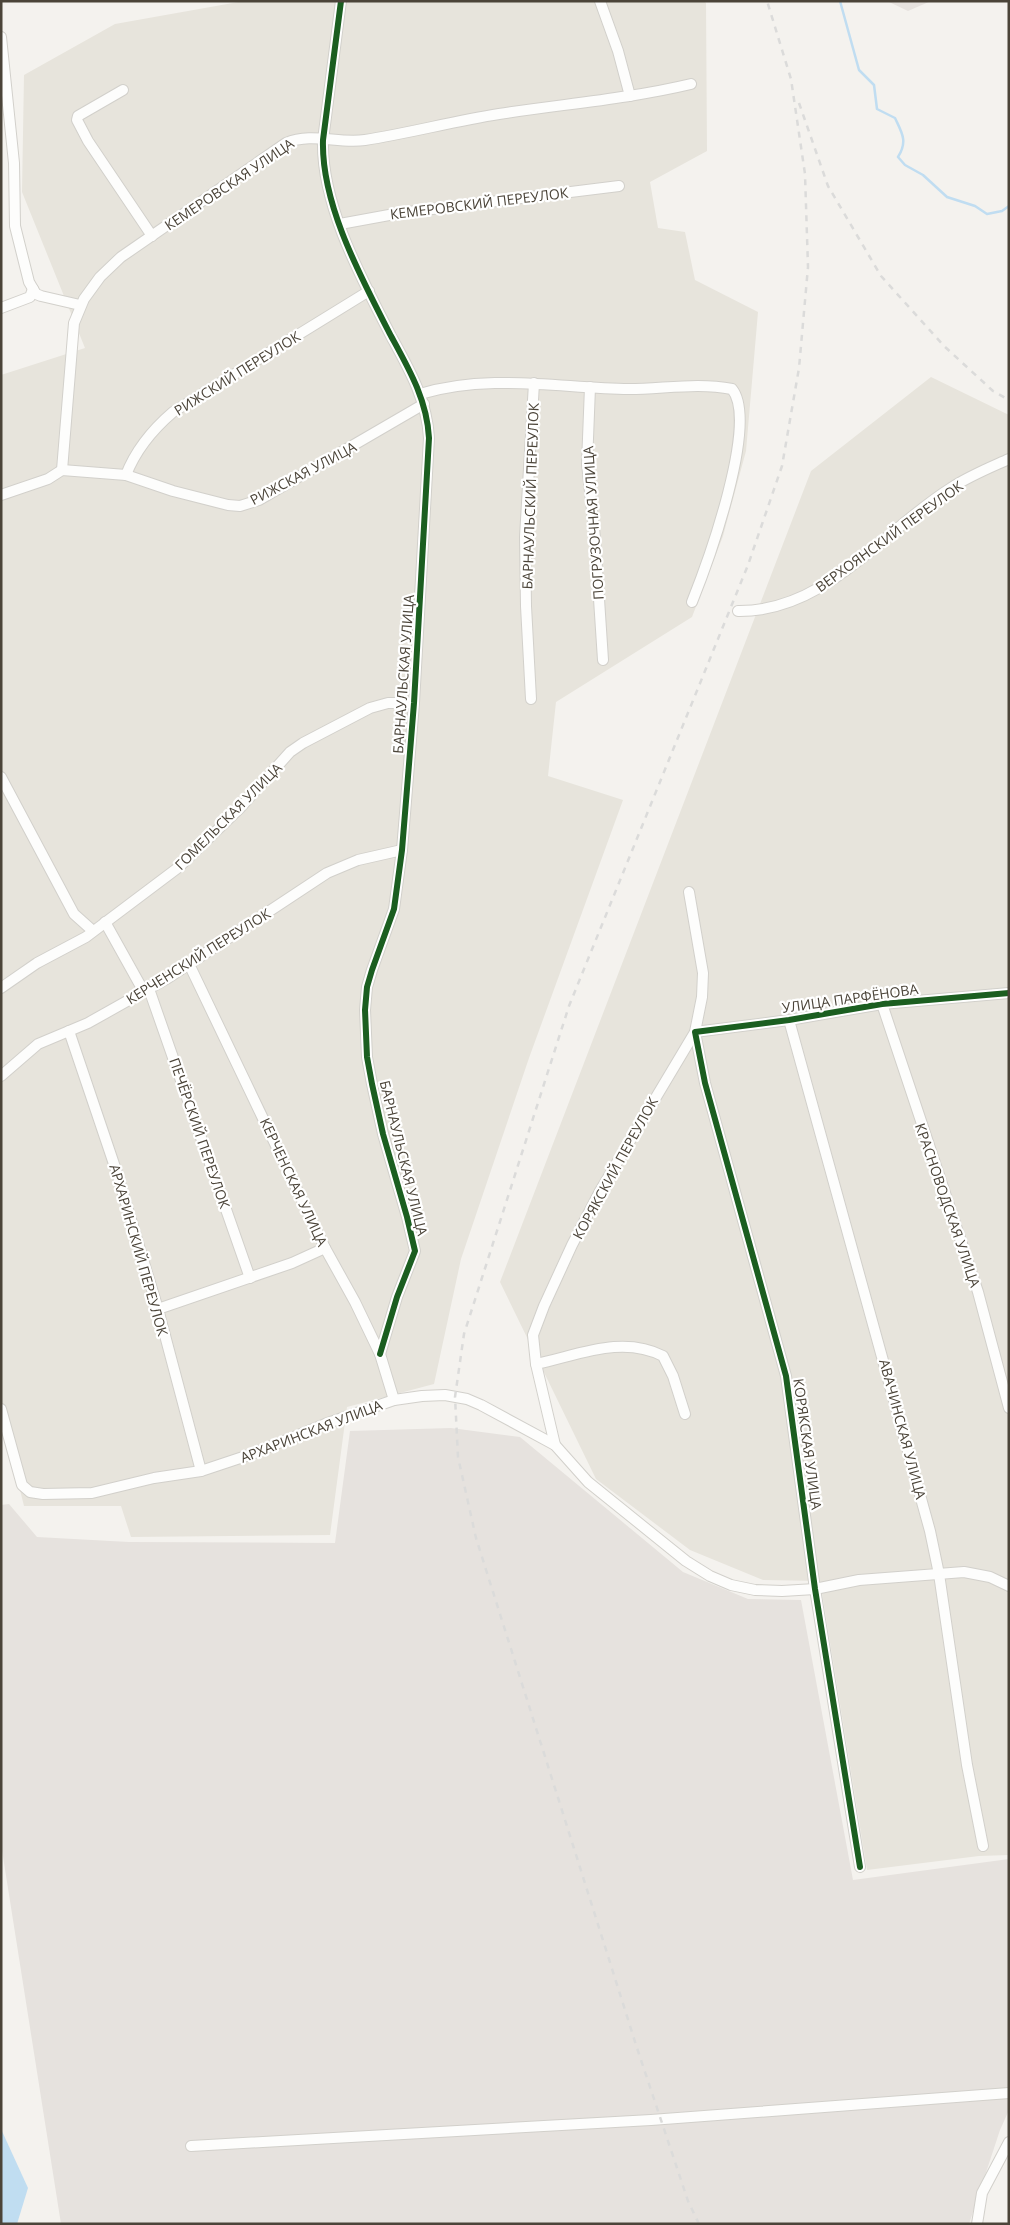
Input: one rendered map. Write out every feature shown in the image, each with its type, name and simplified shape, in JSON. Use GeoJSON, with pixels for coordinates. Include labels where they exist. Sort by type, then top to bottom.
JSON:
{"type":"FeatureCollection","features":[{"type":"Feature","properties":{"kind":"street","name":"БАРНАУЛЬСКАЯ УЛИЦА"},"geometry":{"type":"LineString","coordinates":[[341,1],[323,140],[327,184],[340,224],[369,291],[420,394],[424,404],[429,438],[414,703],[402,850],[394,909],[367,987],[365,1010],[367,1057],[372,1084],[383,1134],[415,1251],[397,1297],[380,1354]]}},
{"type":"Feature","properties":{"kind":"street"},"geometry":{"type":"LineString","coordinates":[[600,1],[618,51],[630,96]]}},
{"type":"Feature","properties":{"kind":"street"},"geometry":{"type":"LineString","coordinates":[[1,37],[14,163],[16,226],[33,289],[41,296],[80,305]]}},
{"type":"Feature","properties":{"kind":"street","name":"КЕМЕРОВСКАЯ УЛИЦА"},"geometry":{"type":"LineString","coordinates":[[62,470],[72,331],[80,305],[110,266],[286,142],[307,137],[323,140],[364,140],[465,120],[570,103],[630,96],[690,84]]}},
{"type":"Feature","properties":{"kind":"street"},"geometry":{"type":"LineString","coordinates":[[123,90],[78,116],[77,120],[88,141],[152,236]]}},
{"type":"Feature","properties":{"kind":"street","name":"КЕМЕРОВСКИЙ ПЕРЕУЛОК"},"geometry":{"type":"LineString","coordinates":[[340,224],[400,213],[619,186]]}},
{"type":"Feature","properties":{"kind":"street"},"geometry":{"type":"LineString","coordinates":[[1,308],[30,296],[33,289]]}},
{"type":"Feature","properties":{"kind":"street","name":"РИЖСКИЙ ПЕРЕУЛОК"},"geometry":{"type":"LineString","coordinates":[[126,475],[139,449],[154,429],[173,412],[369,291]]}},
{"type":"Feature","properties":{"kind":"street"},"geometry":{"type":"LineString","coordinates":[[420,394],[456,385],[494,382],[534,382],[630,389],[680,386],[732,388],[738,399],[741,420],[738,448],[709,558],[692,602]]}},
{"type":"Feature","properties":{"kind":"street","name":"БАРНАУЛЬСКИЙ ПЕРЕУЛОК"},"geometry":{"type":"LineString","coordinates":[[531,699],[526,606],[525,537],[534,382]]}},
{"type":"Feature","properties":{"kind":"street","name":"ПОГРУЗОЧНАЯ УЛИЦА"},"geometry":{"type":"LineString","coordinates":[[590,386],[587,464],[602,660]]}},
{"type":"Feature","properties":{"kind":"street","name":"РИЖСКАЯ УЛИЦА"},"geometry":{"type":"LineString","coordinates":[[62,470],[126,475],[182,493],[228,505],[240,506],[259,500],[424,404]]}},
{"type":"Feature","properties":{"kind":"street","name":"ВЕРХОЯНСКИЙ ПЕРЕУЛОК"},"geometry":{"type":"LineString","coordinates":[[738,611],[774,608],[814,592],[950,488],[1009,459]]}},
{"type":"Feature","properties":{"kind":"street"},"geometry":{"type":"LineString","coordinates":[[1,495],[48,479],[62,470]]}},
{"type":"Feature","properties":{"kind":"street","name":"ГОМЕЛЬСКАЯ УЛИЦА"},"geometry":{"type":"LineString","coordinates":[[1,988],[37,964],[86,937],[179,867],[240,808],[290,752],[303,743],[370,708],[394,703],[414,703]]}},
{"type":"Feature","properties":{"kind":"street"},"geometry":{"type":"LineString","coordinates":[[1,777],[74,914],[93,931]]}},
{"type":"Feature","properties":{"kind":"street","name":"КЕРЧЕНСКИЙ ПЕРЕУЛОК"},"geometry":{"type":"LineString","coordinates":[[1,1076],[38,1044],[69,1031],[147,990],[327,873],[358,860],[402,850]]}},
{"type":"Feature","properties":{"kind":"street","name":"КОРЯКСКИЙ ПЕРЕУЛОК"},"geometry":{"type":"LineString","coordinates":[[555,1445],[536,1364],[533,1335],[572,1245],[635,1129],[695,1032],[702,997],[703,973],[689,892]]}},
{"type":"Feature","properties":{"kind":"street","name":"ПЕЧЁРСКИЙ ПЕРЕУЛОК"},"geometry":{"type":"LineString","coordinates":[[105,922],[147,990],[250,1278]]}},
{"type":"Feature","properties":{"kind":"street","name":"КЕРЧЕНСКАЯ УЛИЦА"},"geometry":{"type":"LineString","coordinates":[[189,964],[325,1248],[355,1302],[380,1354],[394,1400]]}},
{"type":"Feature","properties":{"kind":"street","name":"УЛИЦА ПАРФЁНОВА"},"geometry":{"type":"LineString","coordinates":[[695,1032],[789,1020],[882,1004],[1009,993]]}},
{"type":"Feature","properties":{"kind":"street","name":"КРАСНОВОДСКАЯ УЛИЦА"},"geometry":{"type":"LineString","coordinates":[[882,1004],[978,1292],[1009,1408]]}},
{"type":"Feature","properties":{"kind":"street","name":"АВАЧИНСКАЯ УЛИЦА"},"geometry":{"type":"LineString","coordinates":[[789,1020],[921,1496],[939,1574],[967,1766],[982,1846]]}},
{"type":"Feature","properties":{"kind":"street","name":"АРХАРИНСКИЙ ПЕРЕУЛОК"},"geometry":{"type":"LineString","coordinates":[[69,1031],[116,1170],[158,1309],[201,1471]]}},
{"type":"Feature","properties":{"kind":"street","name":"КОРЯКСКАЯ УЛИЦА"},"geometry":{"type":"LineString","coordinates":[[695,1032],[705,1083],[786,1376],[815,1589],[860,1866]]}},
{"type":"Feature","properties":{"kind":"street"},"geometry":{"type":"LineString","coordinates":[[158,1309],[292,1263],[325,1248]]}},
{"type":"Feature","properties":{"kind":"street"},"geometry":{"type":"LineString","coordinates":[[536,1364],[612,1346],[630,1345],[644,1348],[663,1356],[673,1376],[685,1414]]}},
{"type":"Feature","properties":{"kind":"street","name":"АРХАРИНСКАЯ УЛИЦА"},"geometry":{"type":"LineString","coordinates":[[1,1409],[19,1481],[30,1492],[43,1494],[92,1493],[154,1478],[201,1471],[252,1454],[325,1424],[394,1400],[430,1396],[467,1399],[555,1445],[588,1482],[686,1561],[710,1576],[731,1585],[755,1590],[815,1589],[859,1580],[964,1572],[990,1577],[1009,1586]]}},
{"type":"Feature","properties":{"kind":"street"},"geometry":{"type":"LineString","coordinates":[[191,2146],[652,2120],[1009,2094]]}},
{"type":"Feature","properties":{"kind":"street"},"geometry":{"type":"LineString","coordinates":[[977,2224],[982,2193],[1009,2142]]}},
{"type":"Feature","properties":{"kind":"shaded area"},"geometry":{"type":"Polygon","coordinates":[[[244,1],[704,1],[706,3],[707,151],[650,182],[658,228],[685,232],[695,280],[758,312],[746,451],[723,536],[692,617],[556,702],[548,776],[623,800],[529,1058],[461,1259],[434,1384],[347,1407],[330,1535],[131,1537],[121,1506],[24,1506],[1,1414],[1,375],[85,348],[22,192],[24,75],[115,24],[244,1]]]}},
{"type":"Feature","properties":{"kind":"shaded area"},"geometry":{"type":"Polygon","coordinates":[[[887,1],[931,1],[908,11],[887,1]]]}},
{"type":"Feature","properties":{"kind":"shaded area"},"geometry":{"type":"Polygon","coordinates":[[[931,377],[1009,415],[1009,1855],[979,1856],[867,1870],[820,1581],[763,1580],[690,1550],[596,1479],[500,1282],[811,471],[931,377]]]}},
{"type":"Feature","properties":{"kind":"shaded area"},"geometry":{"type":"Polygon","coordinates":[[[451,1428],[520,1437],[683,1572],[748,1599],[801,1600],[853,1880],[1009,1859],[1009,2110],[1000,2130],[969,2224],[61,2224],[1,1844],[1,1505],[9,1504],[37,1537],[129,1542],[335,1543],[350,1431],[451,1428]]]}},
{"type":"Feature","properties":{"kind":"water"},"geometry":{"type":"Polygon","coordinates":[[[1,2129],[28,2188],[17,2224],[1,2224],[1,2129]]]}},
{"type":"Feature","properties":{"kind":"waterway"},"geometry":{"type":"LineString","coordinates":[[840,1],[859,70],[874,85],[877,109],[895,118],[902,133],[903,146],[898,157],[905,165],[923,175],[947,197],[975,206],[987,214],[1002,211],[1009,206]]}},
{"type":"Feature","properties":{"kind":"railway"},"geometry":{"type":"LineString","coordinates":[[699,2224],[688,2201],[637,2048],[476,1538],[458,1457],[455,1397],[464,1334],[569,1006],[748,565],[782,466],[799,368],[808,267],[805,174],[791,79],[767,1]]}},
{"type":"Feature","properties":{"kind":"railway"},"geometry":{"type":"LineString","coordinates":[[799,103],[828,186],[881,276],[944,346],[993,391],[1009,400]]}},
{"type":"Feature","properties":{"kind":"cycle path"},"geometry":{"type":"LineString","coordinates":[[341,1],[323,140],[324,165],[329,190],[336,216],[356,266],[416,385],[425,411],[429,438],[414,703],[402,850],[394,909],[367,987],[365,1010],[367,1057],[372,1084],[383,1134],[415,1251],[397,1297],[380,1354]]}},
{"type":"Feature","properties":{"kind":"cycle path"},"geometry":{"type":"LineString","coordinates":[[860,1867],[815,1589],[786,1376],[705,1083],[695,1032],[789,1020],[882,1004],[1009,993]]}}]}
